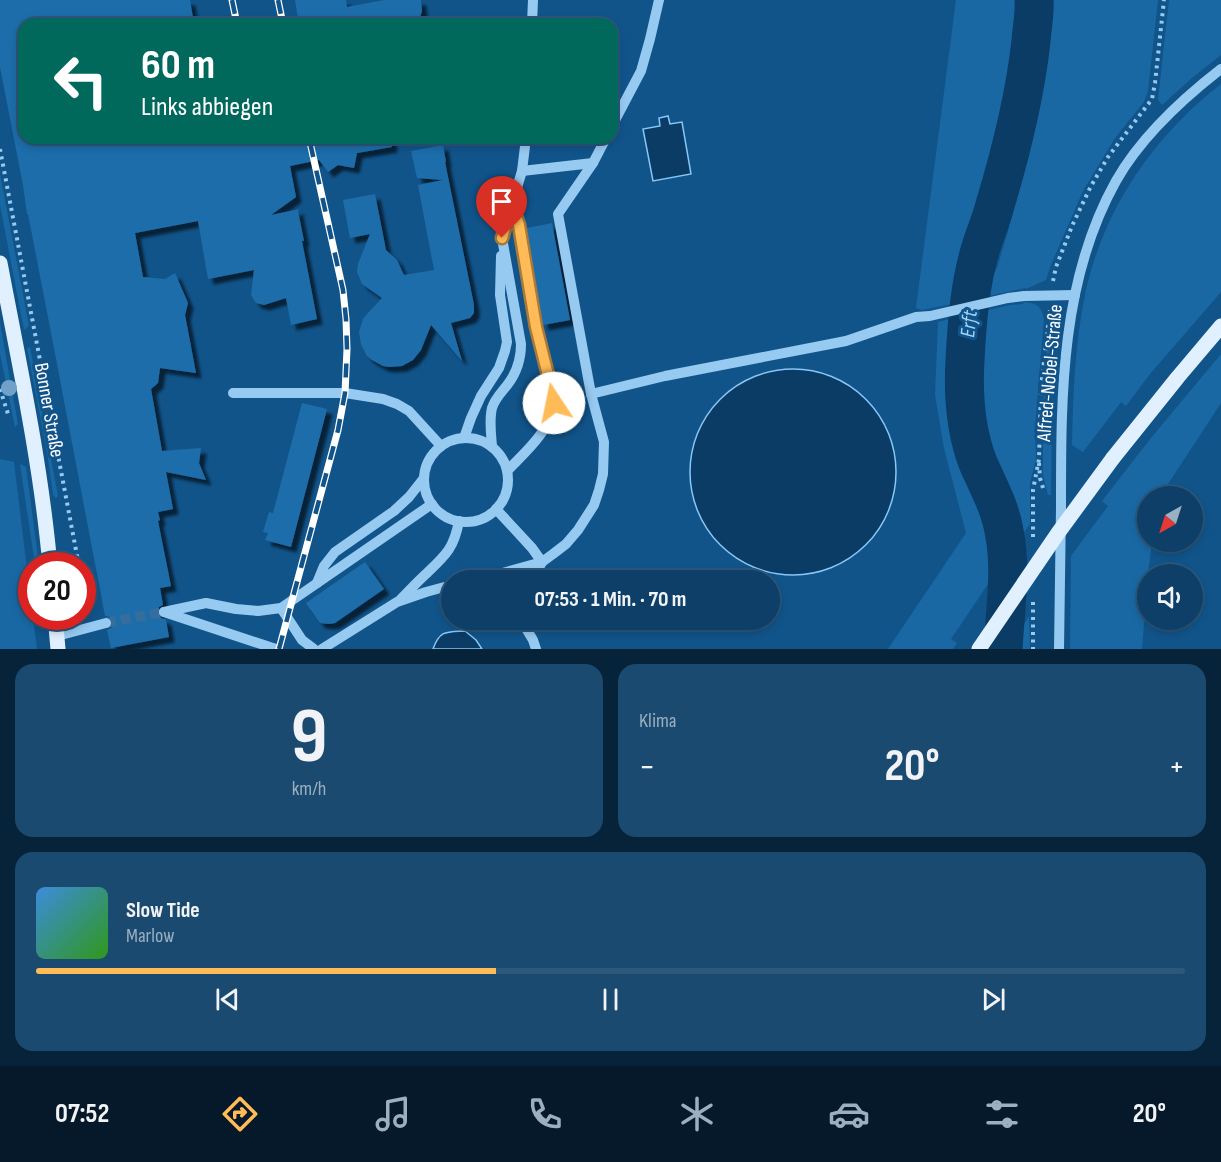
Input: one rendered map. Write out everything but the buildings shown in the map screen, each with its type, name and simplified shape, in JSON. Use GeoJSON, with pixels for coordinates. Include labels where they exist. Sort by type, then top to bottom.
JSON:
{"type":"FeatureCollection","features":[{"type":"Feature","properties":{"kind":"main road","name":"Bonner Straße"},"geometry":{"type":"LineString","coordinates":[[0,263],[39,472],[49,552]]}},
{"type":"Feature","properties":{"kind":"main road"},"geometry":{"type":"LineString","coordinates":[[979,649],[1058,533],[1113,458],[1221,326]]}},
{"type":"Feature","properties":{"kind":"street"},"geometry":{"type":"LineString","coordinates":[[532,18],[533,0]]}},
{"type":"Feature","properties":{"kind":"street"},"geometry":{"type":"LineString","coordinates":[[618,114],[640,71],[650,39],[658,0]]}},
{"type":"Feature","properties":{"kind":"street","name":"Alfred-Nobel-Straße"},"geometry":{"type":"LineString","coordinates":[[1059,649],[1061,423],[1066,346],[1086,249],[1094,227],[1117,181],[1142,144],[1187,98],[1221,69]]}},
{"type":"Feature","properties":{"kind":"street"},"geometry":{"type":"LineString","coordinates":[[464,438],[481,396],[499,368],[506,351],[507,342],[500,295],[502,238],[522,171],[525,144]]}},
{"type":"Feature","properties":{"kind":"street"},"geometry":{"type":"LineString","coordinates":[[514,570],[542,562],[566,544],[587,518],[600,490],[604,441],[591,394],[558,214],[593,163],[603,144]]}},
{"type":"Feature","properties":{"kind":"street"},"geometry":{"type":"LineString","coordinates":[[522,171],[593,163]]}},
{"type":"Feature","properties":{"kind":"street"},"geometry":{"type":"LineString","coordinates":[[507,471],[544,431],[550,420],[554,403],[536,327],[519,225],[512,204]]}},
{"type":"Feature","properties":{"kind":"street"},"geometry":{"type":"LineString","coordinates":[[492,446],[493,406],[498,395],[514,376],[521,354],[502,238]]}},
{"type":"Feature","properties":{"kind":"street"},"geometry":{"type":"LineString","coordinates":[[591,394],[665,376],[846,341],[916,317],[930,316],[1008,298],[1075,295]]}},
{"type":"Feature","properties":{"kind":"street"},"geometry":{"type":"LineString","coordinates":[[233,393],[345,393],[383,399],[409,411],[441,446]]}},
{"type":"Feature","properties":{"kind":"street"},"geometry":{"type":"LineString","coordinates":[[477,439],[492,446],[507,471],[507,492],[501,503],[490,515],[471,522],[444,516],[432,504],[425,490],[425,469],[430,458],[441,446],[452,440],[477,439]]}},
{"type":"Feature","properties":{"kind":"street"},"geometry":{"type":"LineString","coordinates":[[317,583],[324,566],[335,552],[394,511],[424,478]]}},
{"type":"Feature","properties":{"kind":"street"},"geometry":{"type":"LineString","coordinates":[[276,649],[164,612],[206,603],[236,609],[281,608],[432,504]]}},
{"type":"Feature","properties":{"kind":"street"},"geometry":{"type":"LineString","coordinates":[[496,509],[542,562]]}},
{"type":"Feature","properties":{"kind":"street"},"geometry":{"type":"LineString","coordinates":[[398,602],[444,559],[456,536],[459,521]]}},
{"type":"Feature","properties":{"kind":"street"},"geometry":{"type":"LineString","coordinates":[[538,570],[542,562]]}},
{"type":"Feature","properties":{"kind":"street"},"geometry":{"type":"LineString","coordinates":[[322,649],[398,602],[441,588]]}},
{"type":"Feature","properties":{"kind":"street"},"geometry":{"type":"LineString","coordinates":[[281,608],[302,640],[314,649]]}},
{"type":"Feature","properties":{"kind":"street"},"geometry":{"type":"LineString","coordinates":[[57,642],[106,623]]}},
{"type":"Feature","properties":{"kind":"street"},"geometry":{"type":"LineString","coordinates":[[526,630],[534,644]]}},
{"type":"Feature","properties":{"kind":"path"},"geometry":{"type":"LineString","coordinates":[[1033,538],[1033,490],[1039,459],[1041,387],[1056,267],[1086,194],[1108,157],[1152,99],[1164,0]]}},
{"type":"Feature","properties":{"kind":"path"},"geometry":{"type":"LineString","coordinates":[[0,149],[76,552]]}},
{"type":"Feature","properties":{"kind":"path"},"geometry":{"type":"LineString","coordinates":[[1033,594],[1033,649]]}},
{"type":"Feature","properties":{"kind":"shaded area"},"geometry":{"type":"Polygon","coordinates":[[[956,0],[1021,0],[1022,53],[1015,91],[964,272],[961,302],[922,310],[916,308],[956,0]]]}},
{"type":"Feature","properties":{"kind":"shaded area"},"geometry":{"type":"Polygon","coordinates":[[[1044,0],[1158,0],[1148,91],[1144,102],[1115,138],[1083,191],[1046,280],[1026,289],[979,298],[997,268],[1009,228],[1010,187],[1037,77],[1045,12],[1044,0]]]}},
{"type":"Feature","properties":{"kind":"shaded area"},"geometry":{"type":"Polygon","coordinates":[[[1169,0],[1221,0],[1221,55],[1162,105],[1158,100],[1169,0]]]}},
{"type":"Feature","properties":{"kind":"shaded area"},"geometry":{"type":"Polygon","coordinates":[[[1221,84],[1221,292],[1150,374],[1126,406],[1121,402],[1083,452],[1072,445],[1074,387],[1082,309],[1095,259],[1119,202],[1154,150],[1174,126],[1221,84]]]}},
{"type":"Feature","properties":{"kind":"shaded area"},"geometry":{"type":"Polygon","coordinates":[[[668,116],[670,124],[682,122],[691,174],[653,181],[643,129],[660,126],[659,118],[668,116]]]}},
{"type":"Feature","properties":{"kind":"shaded area"},"geometry":{"type":"Polygon","coordinates":[[[0,174],[29,326],[24,330],[0,205],[0,174]]]}},
{"type":"Feature","properties":{"kind":"shaded area"},"geometry":{"type":"Polygon","coordinates":[[[1024,302],[1038,306],[1044,319],[1035,430],[1036,459],[1030,483],[1030,524],[1014,546],[1006,502],[978,442],[970,365],[976,313],[1024,302]]]}},
{"type":"Feature","properties":{"kind":"shaded area"},"geometry":{"type":"Polygon","coordinates":[[[961,316],[956,375],[962,429],[971,465],[993,522],[999,561],[998,569],[951,639],[957,643],[953,649],[888,649],[966,533],[944,448],[935,395],[938,322],[961,316]]]}},
{"type":"Feature","properties":{"kind":"shaded area"},"geometry":{"type":"Polygon","coordinates":[[[1051,321],[1056,336],[1052,405],[1051,495],[1048,495],[1043,475],[1043,445],[1044,390],[1051,321]]]}},
{"type":"Feature","properties":{"kind":"shaded area"},"geometry":{"type":"Polygon","coordinates":[[[0,323],[18,424],[15,427],[0,354],[0,323]]]}},
{"type":"Feature","properties":{"kind":"shaded area"},"geometry":{"type":"Polygon","coordinates":[[[30,347],[58,496],[56,498],[53,495],[27,348],[30,347]]]}},
{"type":"Feature","properties":{"kind":"shaded area"},"geometry":{"type":"Polygon","coordinates":[[[1221,354],[1221,403],[1167,486],[1137,486],[1137,552],[1151,552],[1149,564],[1137,564],[1137,630],[1144,630],[1142,649],[1070,649],[1071,556],[1108,506],[1102,501],[1221,354]]]}},
{"type":"Feature","properties":{"kind":"shaded area"},"geometry":{"type":"Polygon","coordinates":[[[793,369],[813,371],[832,377],[866,399],[888,433],[895,462],[894,492],[888,511],[866,545],[832,567],[813,573],[793,575],[780,574],[780,570],[763,570],[754,567],[720,545],[698,511],[692,492],[690,472],[692,452],[698,433],[720,399],[754,377],[773,371],[793,369]]]}},
{"type":"Feature","properties":{"kind":"shaded area"},"geometry":{"type":"Polygon","coordinates":[[[0,459],[14,462],[25,552],[18,552],[18,630],[35,630],[37,649],[0,649],[0,459]]]}},
{"type":"Feature","properties":{"kind":"shaded area"},"geometry":{"type":"Polygon","coordinates":[[[20,464],[26,467],[37,552],[33,552],[20,464]]]}},
{"type":"Feature","properties":{"kind":"shaded area"},"geometry":{"type":"Polygon","coordinates":[[[1029,616],[1030,649],[1008,649],[1029,616]]]}},
{"type":"Feature","properties":{"kind":"shaded area"},"geometry":{"type":"Polygon","coordinates":[[[465,631],[476,640],[482,649],[433,649],[441,635],[465,631]]]}},
{"type":"Feature","properties":{"kind":"waterway","name":"Erft"},"geometry":{"type":"LineString","coordinates":[[1003,649],[1008,560],[1000,513],[978,463],[968,426],[964,386],[965,360],[972,287],[982,244],[1017,124],[1028,62],[1034,0]]}},
{"type":"Feature","properties":{"kind":"tunnel"},"geometry":{"type":"LineString","coordinates":[[106,623],[164,612]]}},
{"type":"Feature","properties":{"kind":"railway"},"geometry":{"type":"LineString","coordinates":[[232,0],[236,18]]}},
{"type":"Feature","properties":{"kind":"railway"},"geometry":{"type":"LineString","coordinates":[[278,0],[282,18]]}},
{"type":"Feature","properties":{"kind":"railway"},"geometry":{"type":"LineString","coordinates":[[279,649],[338,430],[345,393],[347,349],[343,290],[310,144]]}},
{"type":"Feature","properties":{"kind":"route"},"geometry":{"type":"LineString","coordinates":[[502,238],[512,204],[519,225],[536,327],[554,403]]}}]}
